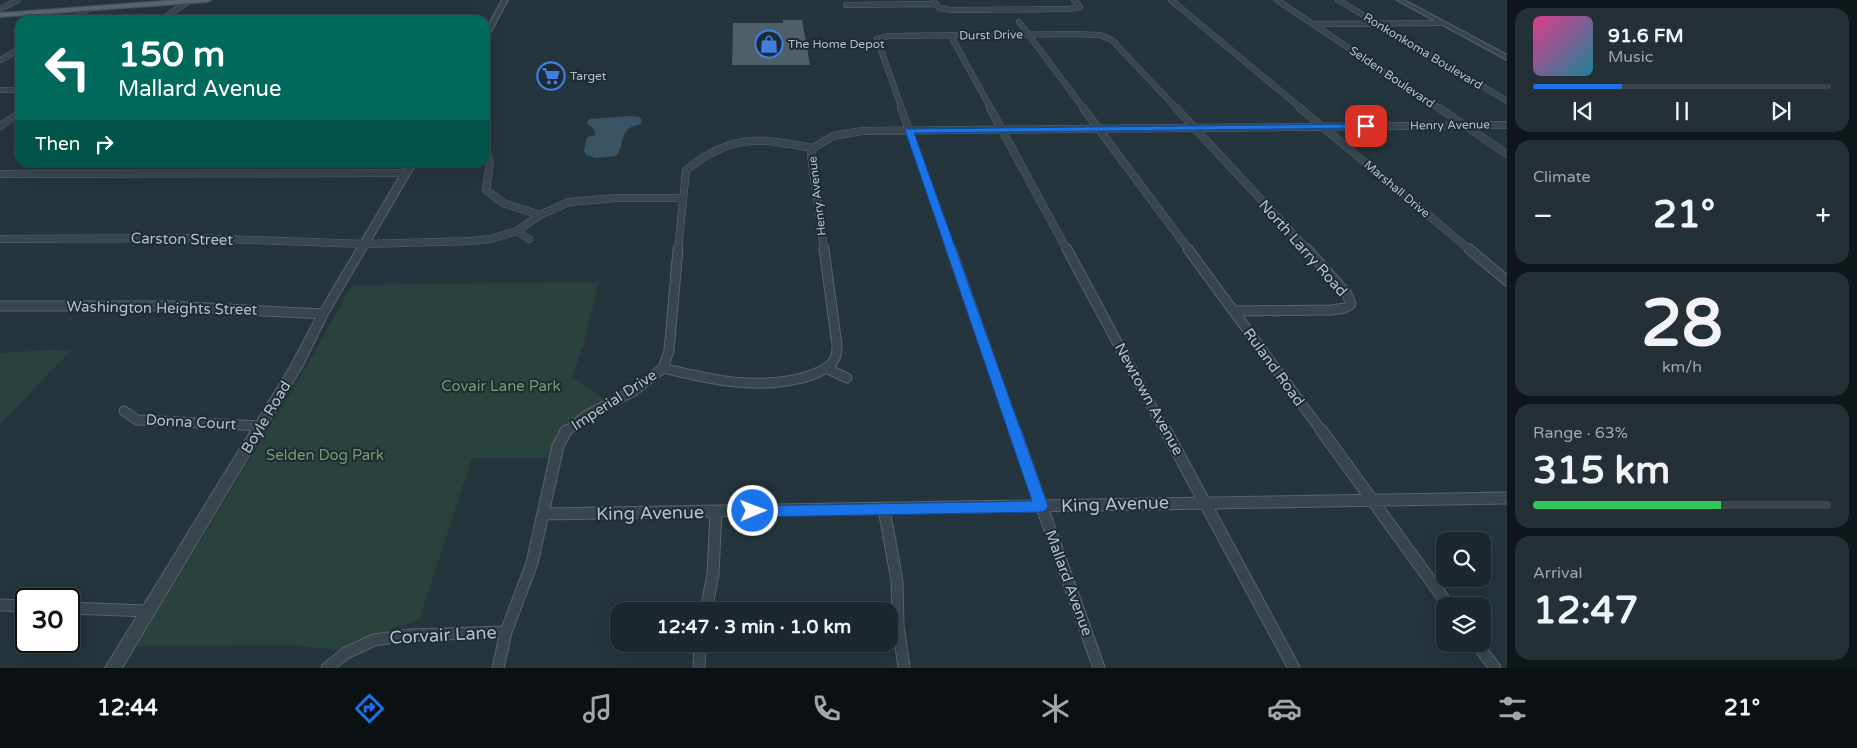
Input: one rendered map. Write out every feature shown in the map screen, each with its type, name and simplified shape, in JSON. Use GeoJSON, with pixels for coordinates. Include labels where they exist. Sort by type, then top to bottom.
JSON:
{"type":"FeatureCollection","features":[{"type":"Feature","properties":{"kind":"main road"},"geometry":{"type":"LineString","coordinates":[[0,15],[207,0]]}},
{"type":"Feature","properties":{"kind":"street"},"geometry":{"type":"LineString","coordinates":[[0,9],[18,0]]}},
{"type":"Feature","properties":{"kind":"street"},"geometry":{"type":"LineString","coordinates":[[490,28],[506,0]]}},
{"type":"Feature","properties":{"kind":"street"},"geometry":{"type":"LineString","coordinates":[[846,4],[934,2],[939,8],[951,10],[1008,7],[1070,9],[1080,7],[1074,0]]}},
{"type":"Feature","properties":{"kind":"street","name":"Marshall Drive"},"geometry":{"type":"LineString","coordinates":[[1171,0],[1507,281]]}},
{"type":"Feature","properties":{"kind":"street","name":"Selden Boulevard"},"geometry":{"type":"LineString","coordinates":[[1277,0],[1507,154]]}},
{"type":"Feature","properties":{"kind":"street","name":"Ronkonkoma Boulevard"},"geometry":{"type":"LineString","coordinates":[[1338,0],[1507,101]]}},
{"type":"Feature","properties":{"kind":"street"},"geometry":{"type":"LineString","coordinates":[[1400,0],[1507,58]]}},
{"type":"Feature","properties":{"kind":"street"},"geometry":{"type":"LineString","coordinates":[[168,15],[189,1]]}},
{"type":"Feature","properties":{"kind":"street"},"geometry":{"type":"LineString","coordinates":[[79,15],[91,8]]}},
{"type":"Feature","properties":{"kind":"street","name":"Ruland Road"},"geometry":{"type":"LineString","coordinates":[[1019,22],[1234,311],[1442,597]]}},
{"type":"Feature","properties":{"kind":"street"},"geometry":{"type":"LineString","coordinates":[[1314,24],[1442,23]]}},
{"type":"Feature","properties":{"kind":"street","name":"Durst Drive"},"geometry":{"type":"LineString","coordinates":[[882,37],[1100,35],[1112,40],[1192,128]]}},
{"type":"Feature","properties":{"kind":"street"},"geometry":{"type":"LineString","coordinates":[[951,36],[1002,130]]}},
{"type":"Feature","properties":{"kind":"street","name":"Mallard Avenue"},"geometry":{"type":"LineString","coordinates":[[882,37],[877,39],[877,42],[1099,668]]}},
{"type":"Feature","properties":{"kind":"street"},"geometry":{"type":"LineString","coordinates":[[0,60],[15,52]]}},
{"type":"Feature","properties":{"kind":"street"},"geometry":{"type":"LineString","coordinates":[[0,90],[15,90]]}},
{"type":"Feature","properties":{"kind":"street"},"geometry":{"type":"LineString","coordinates":[[0,126],[15,116]]}},
{"type":"Feature","properties":{"kind":"street","name":"Henry Avenue"},"geometry":{"type":"LineString","coordinates":[[828,369],[836,359],[837,345],[812,164],[813,148],[824,140],[846,133],[909,130],[1507,125]]}},
{"type":"Feature","properties":{"kind":"street","name":"North Larry Road"},"geometry":{"type":"LineString","coordinates":[[1192,128],[1317,260],[1347,294],[1351,304],[1345,308],[1331,310],[1234,311]]}},
{"type":"Feature","properties":{"kind":"street","name":"Newtown Avenue"},"geometry":{"type":"LineString","coordinates":[[1002,130],[1294,668]]}},
{"type":"Feature","properties":{"kind":"street","name":"Imperial Drive"},"geometry":{"type":"LineString","coordinates":[[498,668],[506,632],[532,563],[558,446],[563,435],[584,416],[634,391],[664,368],[669,351],[686,170],[694,162],[730,142],[754,139],[769,140],[813,148]]}},
{"type":"Feature","properties":{"kind":"street","name":"Boyle Road"},"geometry":{"type":"LineString","coordinates":[[114,668],[296,367],[324,314],[410,167]]}},
{"type":"Feature","properties":{"kind":"street"},"geometry":{"type":"LineString","coordinates":[[489,167],[486,190],[491,197],[514,208],[540,215]]}},
{"type":"Feature","properties":{"kind":"street"},"geometry":{"type":"LineString","coordinates":[[0,174],[407,173]]}},
{"type":"Feature","properties":{"kind":"street","name":"Carston Street"},"geometry":{"type":"LineString","coordinates":[[0,239],[196,238],[365,244],[471,241],[490,239],[517,231],[540,215],[563,204],[581,200],[682,198]]}},
{"type":"Feature","properties":{"kind":"street"},"geometry":{"type":"LineString","coordinates":[[517,231],[530,239]]}},
{"type":"Feature","properties":{"kind":"street","name":"Washington Heights Street"},"geometry":{"type":"LineString","coordinates":[[0,306],[170,306],[324,314]]}},
{"type":"Feature","properties":{"kind":"street"},"geometry":{"type":"LineString","coordinates":[[664,368],[714,380],[774,384],[828,369],[847,378]]}},
{"type":"Feature","properties":{"kind":"street","name":"Donna Court"},"geometry":{"type":"LineString","coordinates":[[124,411],[137,420],[261,426]]}},
{"type":"Feature","properties":{"kind":"street","name":"King Avenue"},"geometry":{"type":"LineString","coordinates":[[543,514],[1507,498]]}},
{"type":"Feature","properties":{"kind":"street"},"geometry":{"type":"LineString","coordinates":[[884,509],[897,581],[898,625],[904,668]]}},
{"type":"Feature","properties":{"kind":"street"},"geometry":{"type":"LineString","coordinates":[[709,602],[715,563],[716,512]]}},
{"type":"Feature","properties":{"kind":"street"},"geometry":{"type":"LineString","coordinates":[[0,605],[15,606]]}},
{"type":"Feature","properties":{"kind":"street"},"geometry":{"type":"LineString","coordinates":[[80,608],[147,611]]}},
{"type":"Feature","properties":{"kind":"street","name":"Corvair Lane"},"geometry":{"type":"LineString","coordinates":[[327,668],[346,653],[374,640],[410,635],[506,632]]}},
{"type":"Feature","properties":{"kind":"street"},"geometry":{"type":"LineString","coordinates":[[699,668],[700,652]]}},
{"type":"Feature","properties":{"kind":"street"},"geometry":{"type":"LineString","coordinates":[[1483,652],[1494,668]]}},
{"type":"Feature","properties":{"kind":"green space","name":"Covair Lane Park"},"geometry":{"type":"Polygon","coordinates":[[[599,282],[583,346],[572,377],[605,400],[579,413],[556,435],[551,458],[472,458],[419,620],[337,650],[291,645],[136,646],[308,364],[352,285],[599,282]]]}},
{"type":"Feature","properties":{"kind":"green space"},"geometry":{"type":"Polygon","coordinates":[[[50,350],[70,351],[0,425],[0,353],[50,350]]]}},
{"type":"Feature","properties":{"kind":"water"},"geometry":{"type":"Polygon","coordinates":[[[640,117],[642,120],[641,124],[627,131],[616,156],[596,158],[586,155],[584,151],[587,137],[596,135],[592,127],[588,125],[587,122],[590,119],[640,117]]]}},
{"type":"Feature","properties":{"kind":"building","name":"The Home Depot"},"geometry":{"type":"Polygon","coordinates":[[[783,20],[802,20],[810,65],[732,65],[733,23],[783,23],[783,20]]]}},
{"type":"Feature","properties":{"kind":"place","name":"The Home Depot"},"geometry":{"type":"Point","coordinates":[769,44]}},
{"type":"Feature","properties":{"kind":"place","name":"Target"},"geometry":{"type":"Point","coordinates":[551,76]}},
{"type":"Feature","properties":{"kind":"route"},"geometry":{"type":"LineString","coordinates":[[753,511],[1041,506],[909,130],[1366,126]]}},
{"type":"Feature","properties":{"kind":"park label","name":"Selden Dog Park"},"geometry":{"type":"Point","coordinates":[325,455]}}]}
